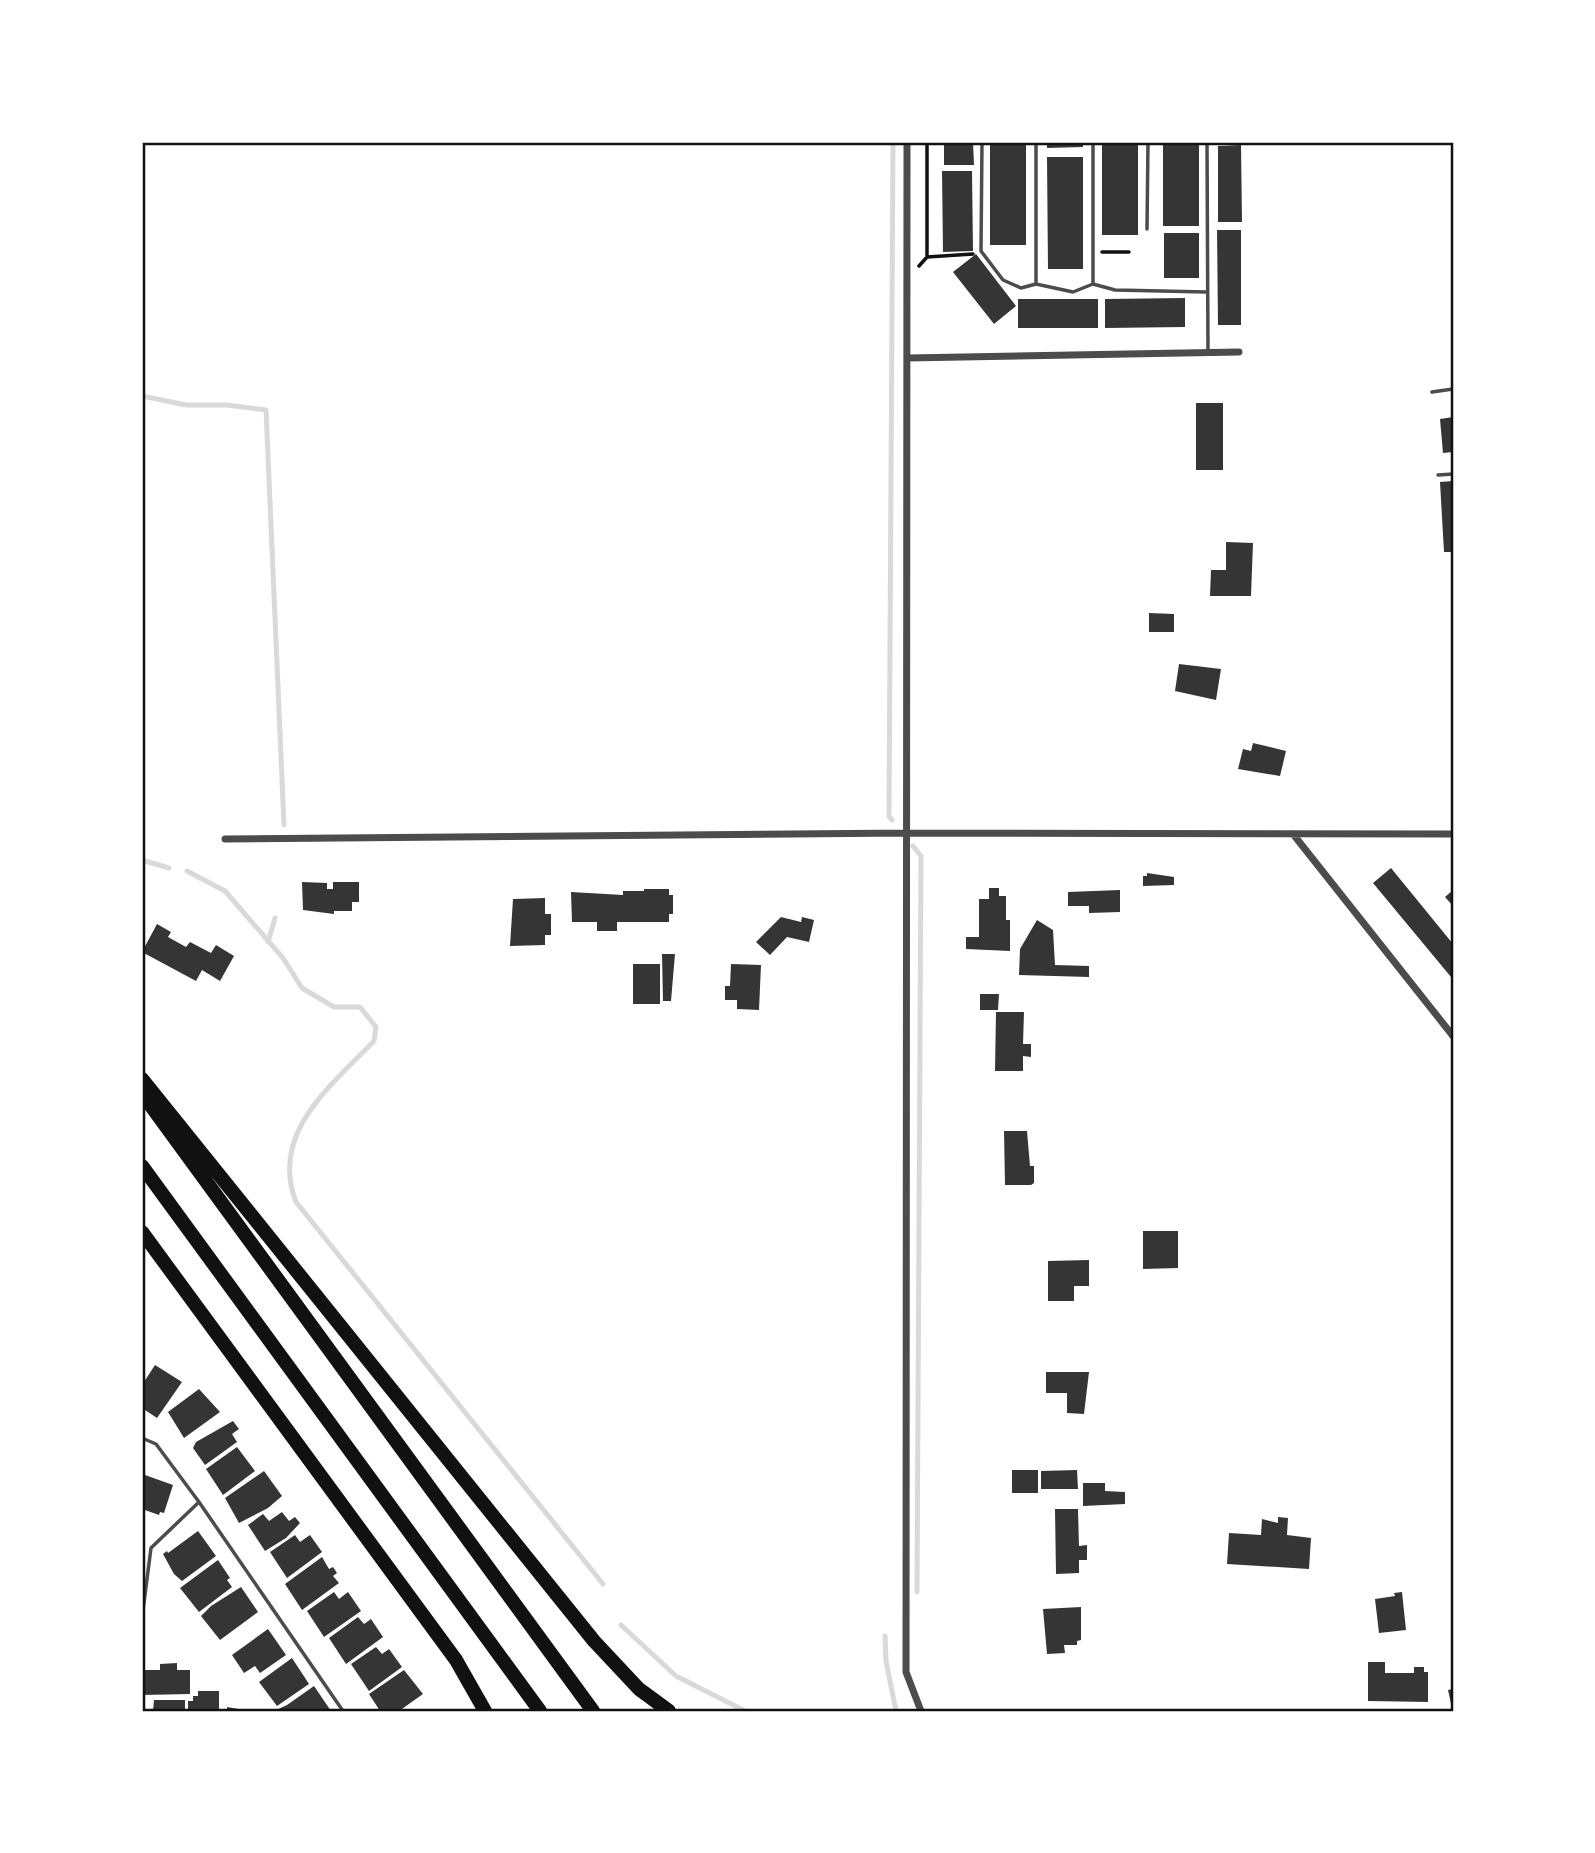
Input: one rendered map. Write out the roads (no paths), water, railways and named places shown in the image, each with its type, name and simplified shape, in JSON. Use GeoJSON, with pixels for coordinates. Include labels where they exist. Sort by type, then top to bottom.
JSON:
{"type":"FeatureCollection","features":[{"type":"Feature","properties":{"kind":"highway"},"geometry":{"type":"LineString","coordinates":[[142,1079],[594,1641],[639,1689],[669,1711]]}},
{"type":"Feature","properties":{"kind":"highway"},"geometry":{"type":"LineString","coordinates":[[142,1093],[593,1711]]}},
{"type":"Feature","properties":{"kind":"highway"},"geometry":{"type":"LineString","coordinates":[[142,1166],[540,1711]]}},
{"type":"Feature","properties":{"kind":"highway"},"geometry":{"type":"LineString","coordinates":[[142,1232],[456,1660],[485,1711]]}},
{"type":"Feature","properties":{"kind":"street"},"geometry":{"type":"LineString","coordinates":[[907,142],[906,1672],[921,1711]]}},
{"type":"Feature","properties":{"kind":"street"},"geometry":{"type":"LineString","coordinates":[[908,358],[1239,352]]}},
{"type":"Feature","properties":{"kind":"street"},"geometry":{"type":"LineString","coordinates":[[225,839],[907,833],[1453,834]]}},
{"type":"Feature","properties":{"kind":"street"},"geometry":{"type":"LineString","coordinates":[[1293,834],[1453,1036]]}},
{"type":"Feature","properties":{"kind":"lane"},"geometry":{"type":"LineString","coordinates":[[982,142],[981,251],[1003,280],[1021,288],[1035,284],[1073,292],[1093,284],[1115,290],[1207,292]]}},
{"type":"Feature","properties":{"kind":"lane"},"geometry":{"type":"LineString","coordinates":[[1035,284],[1036,142]]}},
{"type":"Feature","properties":{"kind":"lane"},"geometry":{"type":"LineString","coordinates":[[1093,142],[1093,284]]}},
{"type":"Feature","properties":{"kind":"lane"},"geometry":{"type":"LineString","coordinates":[[1147,229],[1148,142]]}},
{"type":"Feature","properties":{"kind":"lane"},"geometry":{"type":"LineString","coordinates":[[1207,142],[1208,353]]}},
{"type":"Feature","properties":{"kind":"lane"},"geometry":{"type":"LineString","coordinates":[[1432,392],[1453,389]]}},
{"type":"Feature","properties":{"kind":"lane"},"geometry":{"type":"LineString","coordinates":[[1438,475],[1453,474]]}},
{"type":"Feature","properties":{"kind":"lane"},"geometry":{"type":"LineString","coordinates":[[142,1438],[156,1444],[199,1502],[343,1711]]}},
{"type":"Feature","properties":{"kind":"lane"},"geometry":{"type":"LineString","coordinates":[[142,1618],[151,1548],[199,1502]]}},
{"type":"Feature","properties":{"kind":"waterway"},"geometry":{"type":"LineString","coordinates":[[892,820],[889,816],[893,142]]}},
{"type":"Feature","properties":{"kind":"waterway"},"geometry":{"type":"LineString","coordinates":[[142,396],[186,405],[227,405],[266,410],[284,825]]}},
{"type":"Feature","properties":{"kind":"waterway"},"geometry":{"type":"LineString","coordinates":[[913,846],[921,856],[917,1592]]}},
{"type":"Feature","properties":{"kind":"waterway"},"geometry":{"type":"LineString","coordinates":[[142,860],[169,868]]}},
{"type":"Feature","properties":{"kind":"waterway"},"geometry":{"type":"LineString","coordinates":[[187,871],[225,891],[283,958],[302,988],[334,1007],[360,1007],[376,1027],[374,1041],[323,1094],[297,1133],[291,1154],[290,1177],[296,1202],[603,1584]]}},
{"type":"Feature","properties":{"kind":"waterway"},"geometry":{"type":"LineString","coordinates":[[268,942],[275,918]]}},
{"type":"Feature","properties":{"kind":"waterway"},"geometry":{"type":"LineString","coordinates":[[621,1625],[676,1676],[745,1711]]}},
{"type":"Feature","properties":{"kind":"waterway"},"geometry":{"type":"LineString","coordinates":[[885,1636],[886,1661],[896,1711]]}}]}
